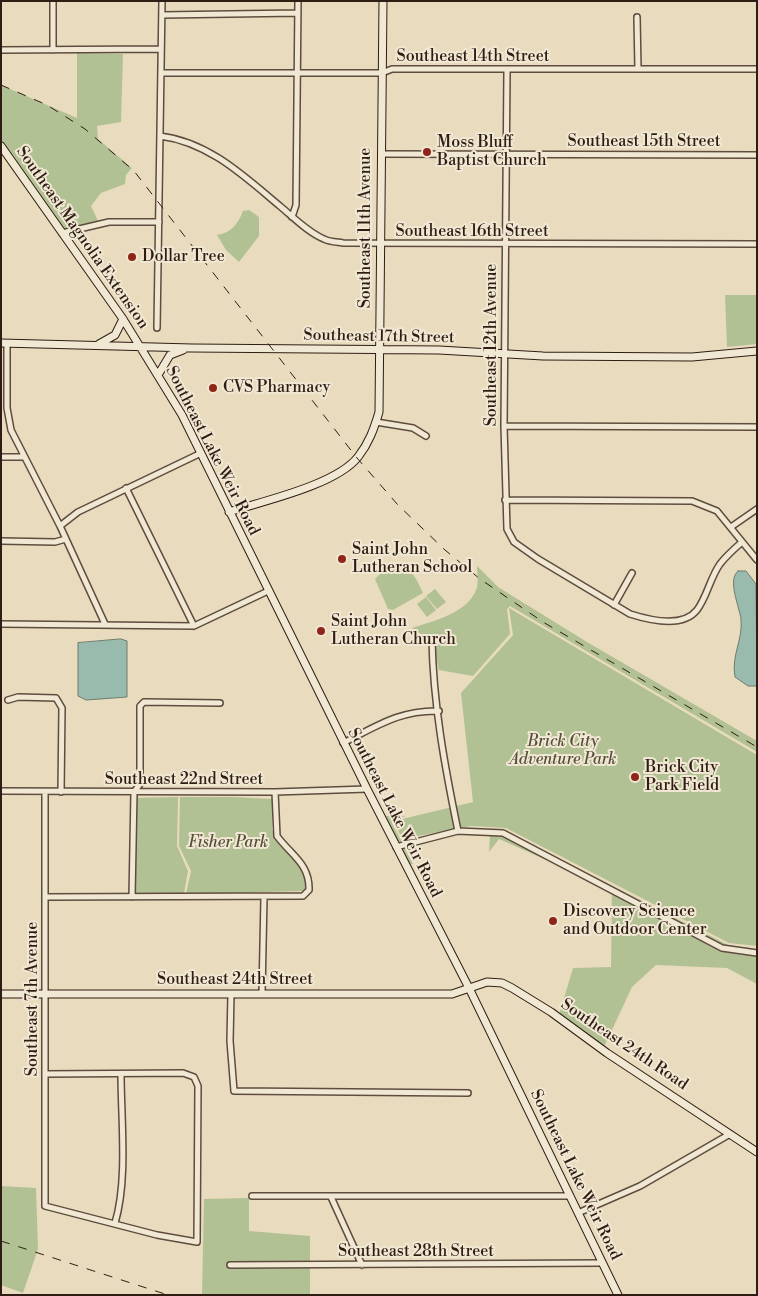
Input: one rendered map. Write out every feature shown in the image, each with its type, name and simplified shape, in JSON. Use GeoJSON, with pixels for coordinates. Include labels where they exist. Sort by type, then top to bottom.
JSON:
{"type":"FeatureCollection","features":[{"type":"Feature","properties":{"kind":"main road","name":"Southeast 11th Avenue"},"geometry":{"type":"LineString","coordinates":[[229,512],[301,489],[344,469],[357,458],[372,435],[376,422],[379,412],[383,1]]}},
{"type":"Feature","properties":{"kind":"main road","name":"Southeast Magnolia Extension"},"geometry":{"type":"LineString","coordinates":[[1,146],[123,319],[139,346]]}},
{"type":"Feature","properties":{"kind":"main road"},"geometry":{"type":"LineString","coordinates":[[95,345],[115,335],[123,319]]}},
{"type":"Feature","properties":{"kind":"main road","name":"Southeast 17th Street"},"geometry":{"type":"LineString","coordinates":[[4,343],[192,348],[439,350],[505,355],[692,357],[757,351]]}},
{"type":"Feature","properties":{"kind":"main road","name":"Southeast Lake Weir Road"},"geometry":{"type":"LineString","coordinates":[[139,346],[182,415],[199,454],[366,789],[469,988],[618,1295]]}},
{"type":"Feature","properties":{"kind":"main road"},"geometry":{"type":"LineString","coordinates":[[158,375],[170,355],[192,348]]}},
{"type":"Feature","properties":{"kind":"main road","name":"Southeast 24th Road"},"geometry":{"type":"LineString","coordinates":[[469,988],[487,982],[502,983],[512,988],[551,1012],[607,1053],[757,1152]]}},
{"type":"Feature","properties":{"kind":"main road","name":"Southeast 24th Street"},"geometry":{"type":"LineString","coordinates":[[1,994],[452,994],[469,988]]}},
{"type":"Feature","properties":{"kind":"street"},"geometry":{"type":"LineString","coordinates":[[53,1],[53,50]]}},
{"type":"Feature","properties":{"kind":"street"},"geometry":{"type":"LineString","coordinates":[[157,328],[162,1]]}},
{"type":"Feature","properties":{"kind":"street"},"geometry":{"type":"LineString","coordinates":[[292,216],[296,205],[298,1]]}},
{"type":"Feature","properties":{"kind":"street"},"geometry":{"type":"LineString","coordinates":[[162,16],[298,13]]}},
{"type":"Feature","properties":{"kind":"street"},"geometry":{"type":"LineString","coordinates":[[637,17],[638,70]]}},
{"type":"Feature","properties":{"kind":"street"},"geometry":{"type":"LineString","coordinates":[[1,50],[161,49]]}},
{"type":"Feature","properties":{"kind":"street","name":"Southeast 14th Street"},"geometry":{"type":"LineString","coordinates":[[161,73],[382,73],[392,69],[757,69]]}},
{"type":"Feature","properties":{"kind":"street","name":"Southeast 12th Avenue"},"geometry":{"type":"LineString","coordinates":[[507,70],[504,426],[507,529],[514,542],[538,559],[630,614],[646,619],[676,620],[688,618],[697,610],[718,566],[742,542]]}},
{"type":"Feature","properties":{"kind":"street","name":"Southeast 16th Street"},"geometry":{"type":"LineString","coordinates":[[160,136],[171,137],[206,151],[230,165],[292,216],[324,239],[343,243],[757,244]]}},
{"type":"Feature","properties":{"kind":"street","name":"Southeast 15th Street"},"geometry":{"type":"LineString","coordinates":[[381,154],[757,155]]}},
{"type":"Feature","properties":{"kind":"street"},"geometry":{"type":"LineString","coordinates":[[62,233],[109,222],[159,222]]}},
{"type":"Feature","properties":{"kind":"street"},"geometry":{"type":"LineString","coordinates":[[4,343],[7,408],[11,430],[60,526],[105,624]]}},
{"type":"Feature","properties":{"kind":"street"},"geometry":{"type":"LineString","coordinates":[[376,422],[413,428],[426,436]]}},
{"type":"Feature","properties":{"kind":"street"},"geometry":{"type":"LineString","coordinates":[[504,426],[757,427]]}},
{"type":"Feature","properties":{"kind":"street"},"geometry":{"type":"LineString","coordinates":[[60,526],[78,512],[199,454]]}},
{"type":"Feature","properties":{"kind":"street"},"geometry":{"type":"LineString","coordinates":[[1,457],[24,457]]}},
{"type":"Feature","properties":{"kind":"street"},"geometry":{"type":"LineString","coordinates":[[126,488],[194,626]]}},
{"type":"Feature","properties":{"kind":"street"},"geometry":{"type":"LineString","coordinates":[[506,500],[692,501],[717,511],[732,527],[757,560]]}},
{"type":"Feature","properties":{"kind":"street"},"geometry":{"type":"LineString","coordinates":[[732,527],[757,509]]}},
{"type":"Feature","properties":{"kind":"street"},"geometry":{"type":"LineString","coordinates":[[1,541],[55,542],[66,539]]}},
{"type":"Feature","properties":{"kind":"street"},"geometry":{"type":"LineString","coordinates":[[614,605],[632,573]]}},
{"type":"Feature","properties":{"kind":"street"},"geometry":{"type":"LineString","coordinates":[[1,624],[194,626],[268,591]]}},
{"type":"Feature","properties":{"kind":"street"},"geometry":{"type":"LineString","coordinates":[[432,639],[432,664],[445,767],[458,831]]}},
{"type":"Feature","properties":{"kind":"street"},"geometry":{"type":"LineString","coordinates":[[8,700],[18,696],[56,698],[60,702],[62,708],[61,792]]}},
{"type":"Feature","properties":{"kind":"street"},"geometry":{"type":"LineString","coordinates":[[132,897],[134,792],[140,784],[140,706],[144,702],[220,703]]}},
{"type":"Feature","properties":{"kind":"street"},"geometry":{"type":"LineString","coordinates":[[343,743],[397,716],[417,710],[439,711]]}},
{"type":"Feature","properties":{"kind":"street","name":"Southeast 22nd Street"},"geometry":{"type":"LineString","coordinates":[[1,791],[274,792],[366,789]]}},
{"type":"Feature","properties":{"kind":"street","name":"Southeast 7th Avenue"},"geometry":{"type":"LineString","coordinates":[[45,792],[45,1206],[115,1223]]}},
{"type":"Feature","properties":{"kind":"street"},"geometry":{"type":"LineString","coordinates":[[46,897],[303,896],[310,890],[310,878],[298,857],[277,836],[274,792]]}},
{"type":"Feature","properties":{"kind":"street"},"geometry":{"type":"LineString","coordinates":[[396,847],[458,831],[502,833],[722,948],[757,953]]}},
{"type":"Feature","properties":{"kind":"street"},"geometry":{"type":"LineString","coordinates":[[262,994],[264,897]]}},
{"type":"Feature","properties":{"kind":"street"},"geometry":{"type":"LineString","coordinates":[[231,994],[230,1041],[234,1091],[468,1093]]}},
{"type":"Feature","properties":{"kind":"street"},"geometry":{"type":"LineString","coordinates":[[46,1074],[183,1073],[194,1077],[198,1086],[197,1242],[157,1235],[115,1223],[120,1208],[121,1187],[121,1074]]}},
{"type":"Feature","properties":{"kind":"street"},"geometry":{"type":"LineString","coordinates":[[578,1213],[640,1186],[730,1134]]}},
{"type":"Feature","properties":{"kind":"street"},"geometry":{"type":"LineString","coordinates":[[252,1196],[570,1196]]}},
{"type":"Feature","properties":{"kind":"street"},"geometry":{"type":"LineString","coordinates":[[331,1197],[362,1265]]}},
{"type":"Feature","properties":{"kind":"street","name":"Southeast 28th Street"},"geometry":{"type":"LineString","coordinates":[[230,1266],[602,1263]]}},
{"type":"Feature","properties":{"kind":"green space"},"geometry":{"type":"Polygon","coordinates":[[[77,53],[123,54],[121,122],[97,126],[98,139],[132,168],[126,175],[125,184],[101,193],[91,206],[98,221],[64,229],[1,141],[1,85],[77,118],[77,53]]]}},
{"type":"Feature","properties":{"kind":"green space"},"geometry":{"type":"Polygon","coordinates":[[[249,210],[259,217],[259,236],[239,262],[226,250],[217,235],[230,230],[239,220],[243,211],[249,210]]]}},
{"type":"Feature","properties":{"kind":"green space"},"geometry":{"type":"Polygon","coordinates":[[[725,295],[757,295],[757,344],[727,347],[725,295]]]}},
{"type":"Feature","properties":{"kind":"green space"},"geometry":{"type":"Polygon","coordinates":[[[477,566],[498,587],[587,642],[757,741],[757,752],[510,606],[507,609],[510,634],[473,676],[439,670],[432,642],[412,628],[449,615],[465,605],[472,598],[477,588],[477,566]]]}},
{"type":"Feature","properties":{"kind":"green space"},"geometry":{"type":"Polygon","coordinates":[[[387,567],[401,568],[410,572],[414,575],[423,593],[393,610],[388,609],[375,579],[387,567]]]}},
{"type":"Feature","properties":{"kind":"green space"},"geometry":{"type":"Polygon","coordinates":[[[435,589],[446,602],[437,609],[426,596],[435,589]]]}},
{"type":"Feature","properties":{"kind":"green space"},"geometry":{"type":"Polygon","coordinates":[[[426,597],[436,610],[427,617],[417,604],[426,597]]]}},
{"type":"Feature","properties":{"kind":"green space","name":"Brick City Adventure Park"},"geometry":{"type":"Polygon","coordinates":[[[509,608],[757,755],[757,946],[729,943],[506,828],[471,826],[402,839],[394,821],[473,802],[461,693],[513,635],[509,608]]]}},
{"type":"Feature","properties":{"kind":"green space"},"geometry":{"type":"Polygon","coordinates":[[[178,797],[177,846],[188,871],[184,893],[186,897],[131,896],[131,798],[178,797]]]}},
{"type":"Feature","properties":{"kind":"green space","name":"Fisher Park"},"geometry":{"type":"Polygon","coordinates":[[[180,797],[272,799],[272,830],[296,859],[308,881],[305,891],[186,894],[191,871],[179,846],[180,797]]]}},
{"type":"Feature","properties":{"kind":"green space"},"geometry":{"type":"Polygon","coordinates":[[[383,816],[406,816],[393,819],[392,823],[402,842],[471,829],[506,831],[728,945],[757,949],[757,984],[727,968],[656,965],[632,987],[604,1047],[559,1015],[573,968],[611,967],[612,889],[499,839],[489,852],[490,836],[487,833],[447,836],[408,847],[406,851],[413,864],[408,865],[383,816]]]}},
{"type":"Feature","properties":{"kind":"green space"},"geometry":{"type":"Polygon","coordinates":[[[1,1186],[36,1188],[38,1249],[23,1293],[1,1285],[1,1186]]]}},
{"type":"Feature","properties":{"kind":"green space"},"geometry":{"type":"Polygon","coordinates":[[[249,1198],[249,1231],[310,1236],[310,1295],[202,1295],[204,1199],[249,1198]]]}},
{"type":"Feature","properties":{"kind":"shaded area"},"geometry":{"type":"Polygon","coordinates":[[[738,571],[746,571],[756,584],[757,686],[748,686],[735,677],[734,669],[741,627],[734,586],[735,575],[738,571]]]}},
{"type":"Feature","properties":{"kind":"shaded area"},"geometry":{"type":"Polygon","coordinates":[[[121,639],[127,641],[127,697],[86,700],[78,696],[78,643],[121,639]]]}},
{"type":"Feature","properties":{"kind":"railway"},"geometry":{"type":"LineString","coordinates":[[1,85],[47,105],[85,129],[134,171],[357,458],[398,505],[445,550],[480,579],[543,622],[757,747]]}},
{"type":"Feature","properties":{"kind":"railway"},"geometry":{"type":"LineString","coordinates":[[1,1241],[168,1295]]}},
{"type":"Feature","properties":{"kind":"place","name":"Moss Bluff Baptist Church"},"geometry":{"type":"Point","coordinates":[427,152]}},
{"type":"Feature","properties":{"kind":"place","name":"Dollar Tree"},"geometry":{"type":"Point","coordinates":[132,257]}},
{"type":"Feature","properties":{"kind":"place","name":"CVS Pharmacy"},"geometry":{"type":"Point","coordinates":[213,388]}},
{"type":"Feature","properties":{"kind":"place","name":"Saint John Lutheran School"},"geometry":{"type":"Point","coordinates":[342,559]}},
{"type":"Feature","properties":{"kind":"place","name":"Saint John Lutheran Church"},"geometry":{"type":"Point","coordinates":[321,631]}},
{"type":"Feature","properties":{"kind":"place","name":"Brick City Park Field"},"geometry":{"type":"Point","coordinates":[635,777]}},
{"type":"Feature","properties":{"kind":"place","name":"Discovery Science and Outdoor Center"},"geometry":{"type":"Point","coordinates":[553,921]}}]}
